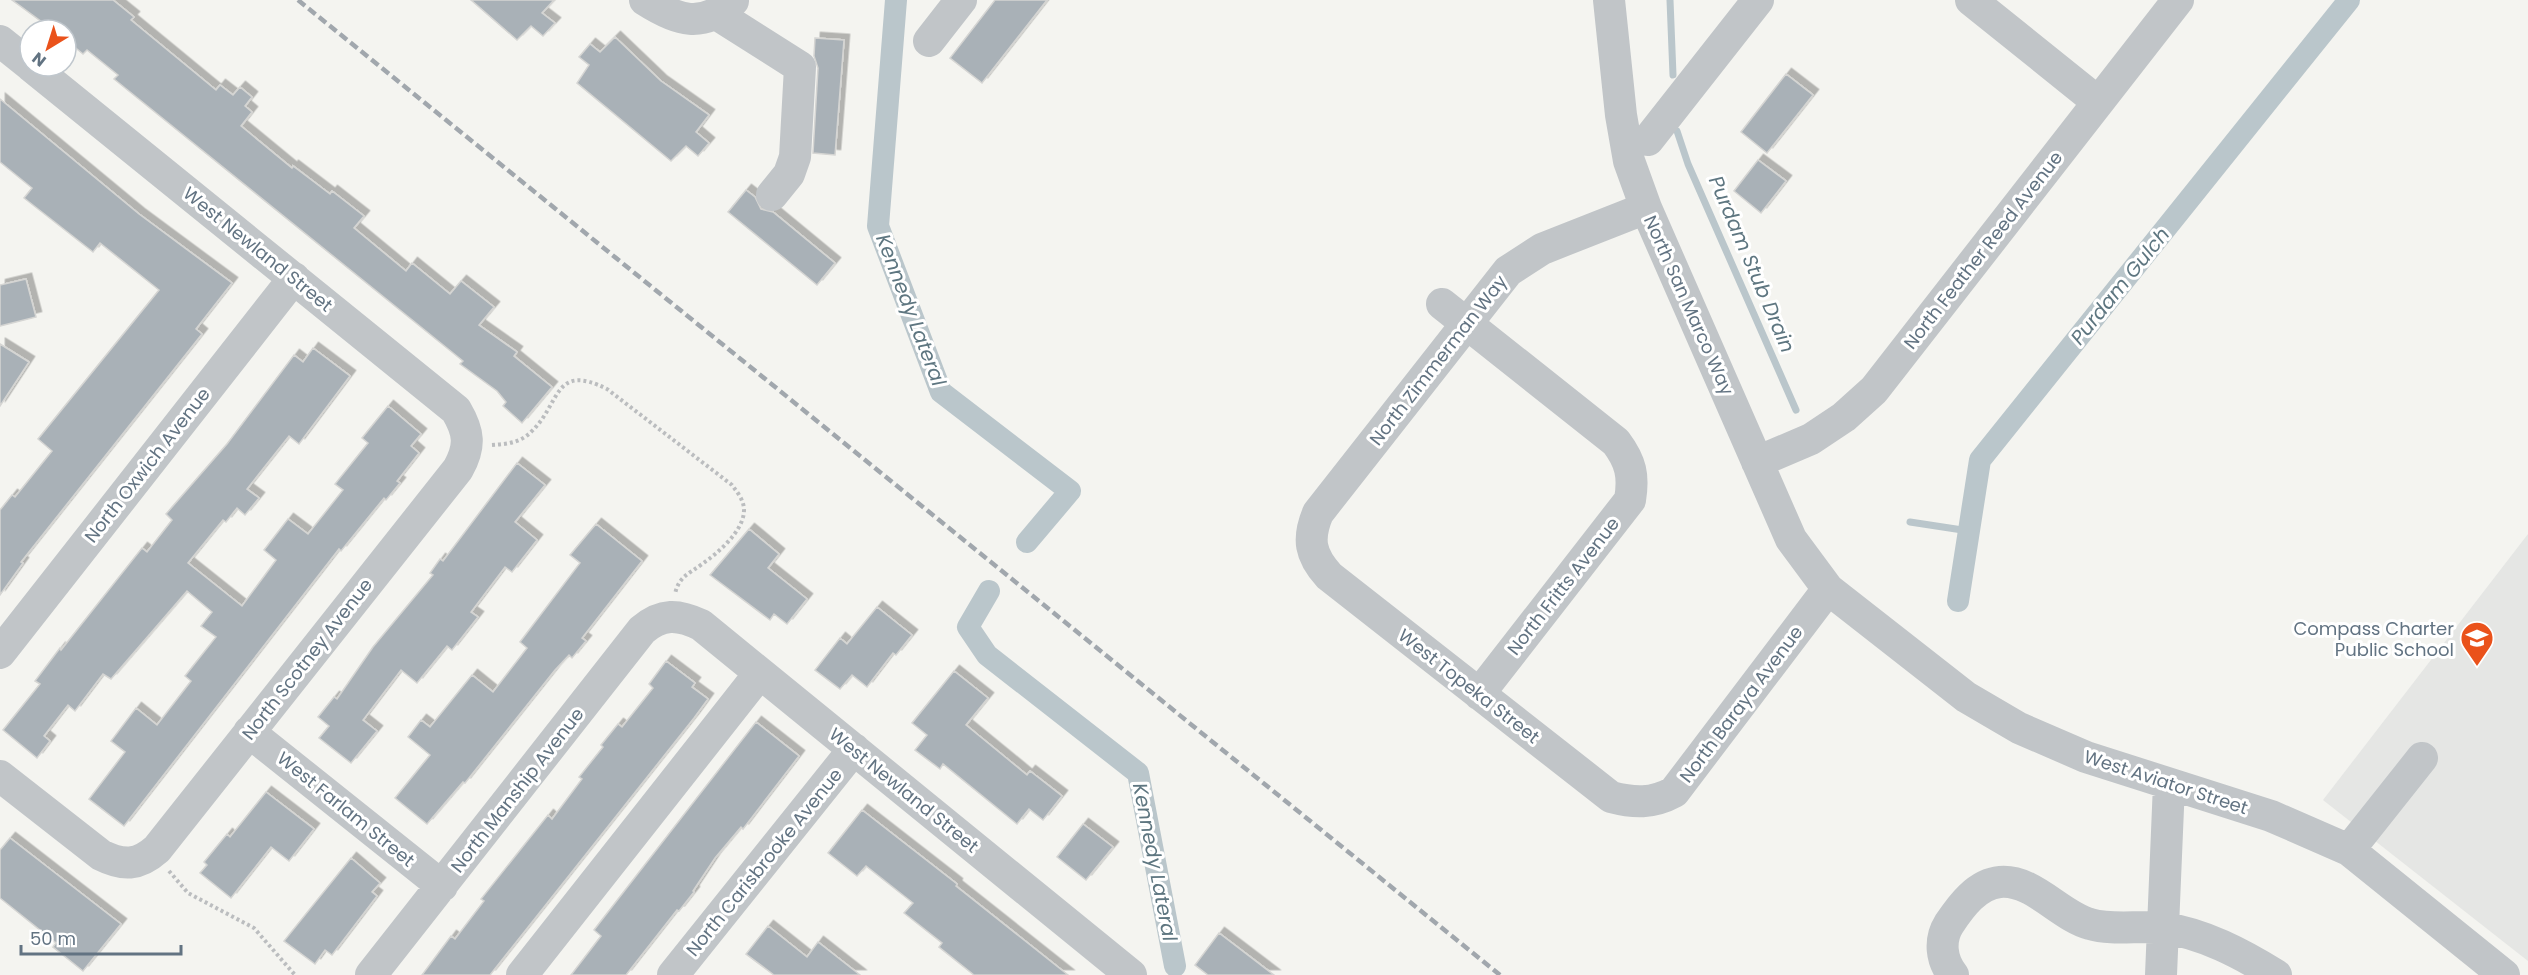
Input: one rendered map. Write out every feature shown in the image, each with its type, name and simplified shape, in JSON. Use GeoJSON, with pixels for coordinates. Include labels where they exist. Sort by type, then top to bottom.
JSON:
{"type":"FeatureCollection","features":[{"type":"Feature","properties":{"kind":"street"},"geometry":{"type":"LineString","coordinates":[[645,0],[678,17],[706,20],[726,7],[800,67],[795,157],[789,174],[772,195]]}},
{"type":"Feature","properties":{"kind":"street"},"geometry":{"type":"LineString","coordinates":[[929,40],[961,0]]}},
{"type":"Feature","properties":{"kind":"street","name":"North San Marco Way"},"geometry":{"type":"LineString","coordinates":[[1609,0],[1621,115],[1629,161],[1646,208],[1791,539],[1828,589]]}},
{"type":"Feature","properties":{"kind":"street"},"geometry":{"type":"LineString","coordinates":[[1648,140],[1758,0]]}},
{"type":"Feature","properties":{"kind":"street"},"geometry":{"type":"LineString","coordinates":[[1971,0],[2098,102]]}},
{"type":"Feature","properties":{"kind":"street","name":"North Feather Reed Avenue"},"geometry":{"type":"LineString","coordinates":[[1757,462],[1811,439],[1844,417],[1874,390],[2178,0]]}},
{"type":"Feature","properties":{"kind":"street","name":"West Newland Street"},"geometry":{"type":"LineString","coordinates":[[0,41],[18,55]]}},
{"type":"Feature","properties":{"kind":"street","name":"West Newland Street"},"geometry":{"type":"LineString","coordinates":[[47,78],[456,410],[478,444]]}},
{"type":"Feature","properties":{"kind":"street","name":"North Zimmerman Way"},"geometry":{"type":"LineString","coordinates":[[1311,547],[1311,530],[1318,513],[1508,271],[1542,249],[1646,208]]}},
{"type":"Feature","properties":{"kind":"street","name":"North Oxwich Avenue"},"geometry":{"type":"LineString","coordinates":[[0,653],[294,278]]}},
{"type":"Feature","properties":{"kind":"street"},"geometry":{"type":"LineString","coordinates":[[1442,304],[1467,324]]}},
{"type":"Feature","properties":{"kind":"street","name":"North Fritts Avenue"},"geometry":{"type":"LineString","coordinates":[[1467,324],[1616,442],[1627,456],[1633,472],[1630,500],[1479,694]]}},
{"type":"Feature","properties":{"kind":"street","name":"North Scotney Avenue"},"geometry":{"type":"LineString","coordinates":[[0,776],[101,855],[115,862],[132,864],[146,859],[157,849],[478,444]]}},
{"type":"Feature","properties":{"kind":"street","name":"West Topeka Street"},"geometry":{"type":"LineString","coordinates":[[1311,547],[1316,562],[1329,576],[1611,797],[1643,803]]}},
{"type":"Feature","properties":{"kind":"street","name":"West Aviator Street"},"geometry":{"type":"LineString","coordinates":[[1828,589],[1966,697],[2019,728],[2086,757],[2271,816],[2349,850],[2495,972]]}},
{"type":"Feature","properties":{"kind":"street","name":"North Baraya Avenue"},"geometry":{"type":"LineString","coordinates":[[1643,803],[1661,799],[1674,792],[1828,589]]}},
{"type":"Feature","properties":{"kind":"street","name":"West Newland Street"},"geometry":{"type":"LineString","coordinates":[[673,606],[701,625],[1131,975]]}},
{"type":"Feature","properties":{"kind":"street","name":"North Manship Avenue"},"geometry":{"type":"LineString","coordinates":[[371,975],[642,630],[673,606]]}},
{"type":"Feature","properties":{"kind":"street"},"geometry":{"type":"LineString","coordinates":[[522,975],[760,673]]}},
{"type":"Feature","properties":{"kind":"street","name":"West Farlam Street"},"geometry":{"type":"LineString","coordinates":[[249,732],[442,886]]}},
{"type":"Feature","properties":{"kind":"street","name":"North Carisbrooke Avenue"},"geometry":{"type":"LineString","coordinates":[[684,971],[854,750]]}},
{"type":"Feature","properties":{"kind":"street"},"geometry":{"type":"LineString","coordinates":[[2349,850],[2422,758]]}},
{"type":"Feature","properties":{"kind":"street"},"geometry":{"type":"LineString","coordinates":[[2162,975],[2169,784]]}},
{"type":"Feature","properties":{"kind":"street"},"geometry":{"type":"LineString","coordinates":[[1948,962],[1943,939],[1950,922],[1976,891],[1990,884],[2016,883],[2089,924],[2164,928],[2223,946],[2276,975]]}},
{"type":"Feature","properties":{"kind":"path"},"geometry":{"type":"LineString","coordinates":[[478,444],[520,440],[532,432],[566,384],[575,378],[589,380],[607,389],[732,485],[741,497],[744,510],[740,523],[732,536],[712,556],[680,579],[673,606]]}},
{"type":"Feature","properties":{"kind":"path"},"geometry":{"type":"LineString","coordinates":[[167,868],[188,893],[254,928],[295,975]]}},
{"type":"Feature","properties":{"kind":"shaded area","name":"Compass Charter Public School"},"geometry":{"type":"Polygon","coordinates":[[[2528,534],[2528,961],[2323,800],[2528,534]]]}},
{"type":"Feature","properties":{"kind":"building"},"geometry":{"type":"Polygon","coordinates":[[[12,0],[113,0],[134,17],[131,20],[216,90],[220,85],[233,95],[240,87],[252,97],[245,106],[252,112],[241,126],[292,168],[293,166],[330,194],[332,191],[364,216],[354,228],[406,271],[412,263],[450,294],[461,281],[494,307],[479,325],[517,352],[514,356],[552,387],[522,423],[503,406],[506,402],[497,391],[460,364],[463,361],[114,79],[118,75],[87,50],[83,54],[78,50],[78,18],[37,18],[12,0]]]}},
{"type":"Feature","properties":{"kind":"building"},"geometry":{"type":"Polygon","coordinates":[[[471,0],[554,0],[542,13],[555,23],[543,36],[531,26],[517,40],[471,0]]]}},
{"type":"Feature","properties":{"kind":"building"},"geometry":{"type":"Polygon","coordinates":[[[995,0],[1047,0],[982,83],[950,58],[995,0]]]}},
{"type":"Feature","properties":{"kind":"building"},"geometry":{"type":"Polygon","coordinates":[[[615,37],[661,81],[709,115],[696,132],[709,143],[698,156],[686,146],[671,161],[577,83],[589,65],[579,57],[590,44],[600,52],[615,37]]]}},
{"type":"Feature","properties":{"kind":"building"},"geometry":{"type":"Polygon","coordinates":[[[815,38],[844,40],[835,155],[813,153],[818,68],[814,56],[815,38]]]}},
{"type":"Feature","properties":{"kind":"building"},"geometry":{"type":"Polygon","coordinates":[[[1786,74],[1813,95],[1767,153],[1741,132],[1786,74]]]}},
{"type":"Feature","properties":{"kind":"building"},"geometry":{"type":"Polygon","coordinates":[[[0,99],[139,214],[232,283],[196,329],[202,334],[21,562],[23,563],[0,595],[0,510],[12,495],[15,497],[52,451],[38,439],[159,290],[100,243],[93,252],[24,198],[32,188],[0,162],[0,99]]]}},
{"type":"Feature","properties":{"kind":"building"},"geometry":{"type":"Polygon","coordinates":[[[1758,160],[1786,181],[1761,213],[1734,191],[1758,160]]]}},
{"type":"Feature","properties":{"kind":"building"},"geometry":{"type":"Polygon","coordinates":[[[746,190],[755,197],[761,209],[773,212],[835,263],[817,285],[728,212],[746,190]]]}},
{"type":"Feature","properties":{"kind":"building"},"geometry":{"type":"Polygon","coordinates":[[[26,279],[36,317],[0,326],[0,285],[26,279]]]}},
{"type":"Feature","properties":{"kind":"building"},"geometry":{"type":"Polygon","coordinates":[[[0,344],[29,362],[0,406],[0,344]]]}},
{"type":"Feature","properties":{"kind":"building"},"geometry":{"type":"Polygon","coordinates":[[[313,348],[350,376],[299,444],[289,436],[247,489],[259,498],[245,515],[237,508],[226,522],[223,520],[188,563],[242,606],[276,560],[264,550],[288,519],[308,534],[343,490],[335,484],[368,443],[362,438],[388,406],[421,434],[411,446],[419,453],[397,481],[400,483],[386,500],[384,498],[341,551],[339,549],[124,826],[89,799],[125,752],[111,741],[136,708],[157,725],[191,681],[185,676],[216,637],[201,626],[212,612],[187,591],[111,679],[103,674],[75,711],[68,705],[44,736],[50,741],[37,758],[3,730],[40,684],[35,681],[60,648],[61,650],[142,548],[147,552],[172,520],[166,514],[227,444],[294,355],[303,362],[313,348]]]}},
{"type":"Feature","properties":{"kind":"building"},"geometry":{"type":"Polygon","coordinates":[[[517,463],[545,485],[515,522],[537,540],[512,572],[505,567],[471,612],[478,617],[452,650],[447,646],[417,683],[401,670],[363,720],[377,731],[351,763],[319,738],[329,726],[318,717],[334,697],[337,699],[373,647],[433,575],[430,573],[440,559],[443,561],[517,463]]]}},
{"type":"Feature","properties":{"kind":"building"},"geometry":{"type":"Polygon","coordinates":[[[596,524],[642,561],[582,638],[586,641],[572,658],[569,655],[555,670],[465,783],[463,782],[427,824],[395,798],[430,755],[408,737],[421,720],[430,727],[472,675],[493,692],[527,648],[520,642],[580,563],[570,555],[596,524]]]}},
{"type":"Feature","properties":{"kind":"building"},"geometry":{"type":"Polygon","coordinates":[[[749,529],[779,554],[768,568],[807,599],[787,624],[774,614],[770,620],[710,575],[749,529]]]}},
{"type":"Feature","properties":{"kind":"building"},"geometry":{"type":"Polygon","coordinates":[[[877,607],[912,635],[896,655],[893,653],[867,687],[852,675],[840,689],[815,670],[840,638],[847,644],[877,607]]]}},
{"type":"Feature","properties":{"kind":"building"},"geometry":{"type":"Polygon","coordinates":[[[666,661],[695,683],[692,687],[708,699],[694,718],[490,975],[422,975],[451,936],[455,939],[484,901],[481,899],[548,815],[552,819],[582,779],[579,777],[603,747],[601,745],[618,724],[622,727],[653,688],[649,684],[666,661]]]}},
{"type":"Feature","properties":{"kind":"building"},"geometry":{"type":"Polygon","coordinates":[[[954,671],[988,698],[966,725],[1027,775],[1030,771],[1062,796],[1043,820],[1029,809],[1017,824],[943,764],[940,769],[915,750],[927,735],[912,723],[954,671]]]}},
{"type":"Feature","properties":{"kind":"building"},"geometry":{"type":"Polygon","coordinates":[[[756,722],[799,756],[743,829],[741,827],[715,858],[694,892],[626,975],[571,975],[601,936],[594,930],[756,722]]]}},
{"type":"Feature","properties":{"kind":"building"},"geometry":{"type":"Polygon","coordinates":[[[266,792],[314,829],[289,861],[271,847],[231,898],[200,873],[207,865],[204,862],[227,834],[230,837],[266,792]]]}},
{"type":"Feature","properties":{"kind":"building"},"geometry":{"type":"Polygon","coordinates":[[[862,810],[1068,975],[974,975],[939,947],[942,943],[904,913],[913,903],[866,866],[857,876],[828,853],[862,810]]]}},
{"type":"Feature","properties":{"kind":"building"},"geometry":{"type":"Polygon","coordinates":[[[1083,824],[1113,847],[1086,880],[1057,857],[1083,824]]]}},
{"type":"Feature","properties":{"kind":"building"},"geometry":{"type":"Polygon","coordinates":[[[10,838],[121,924],[83,971],[53,947],[56,943],[0,898],[0,850],[10,838]]]}},
{"type":"Feature","properties":{"kind":"building"},"geometry":{"type":"Polygon","coordinates":[[[351,858],[380,883],[372,892],[377,896],[332,955],[325,950],[315,964],[284,941],[351,858]]]}},
{"type":"Feature","properties":{"kind":"building"},"geometry":{"type":"Polygon","coordinates":[[[768,926],[807,957],[818,942],[860,975],[774,975],[746,954],[768,926]]]}},
{"type":"Feature","properties":{"kind":"building"},"geometry":{"type":"Polygon","coordinates":[[[1219,933],[1274,975],[1208,975],[1195,965],[1219,933]]]}},
{"type":"Feature","properties":{"kind":"waterway","name":"Kennedy Lateral"},"geometry":{"type":"LineString","coordinates":[[896,0],[878,226],[941,392],[1070,491],[1027,542]]}},
{"type":"Feature","properties":{"kind":"waterway","name":"Purdam Stub Drain"},"geometry":{"type":"LineString","coordinates":[[1670,0],[1673,75]]}},
{"type":"Feature","properties":{"kind":"waterway","name":"Purdam Gulch"},"geometry":{"type":"LineString","coordinates":[[1958,601],[1980,460],[2349,0]]}},
{"type":"Feature","properties":{"kind":"waterway","name":"Purdam Stub Drain"},"geometry":{"type":"LineString","coordinates":[[1677,131],[1688,164],[1796,410]]}},
{"type":"Feature","properties":{"kind":"waterway","name":"Purdam Stub Drain"},"geometry":{"type":"LineString","coordinates":[[1910,522],[1969,531]]}},
{"type":"Feature","properties":{"kind":"waterway","name":"Kennedy Lateral"},"geometry":{"type":"LineString","coordinates":[[989,591],[968,627],[987,655],[1138,773],[1175,966]]}},
{"type":"Feature","properties":{"kind":"railway"},"geometry":{"type":"LineString","coordinates":[[298,0],[1500,975]]}},
{"type":"Feature","properties":{"kind":"place","name":"Compass Charter Public School"},"geometry":{"type":"Point","coordinates":[2477,667]}}]}
